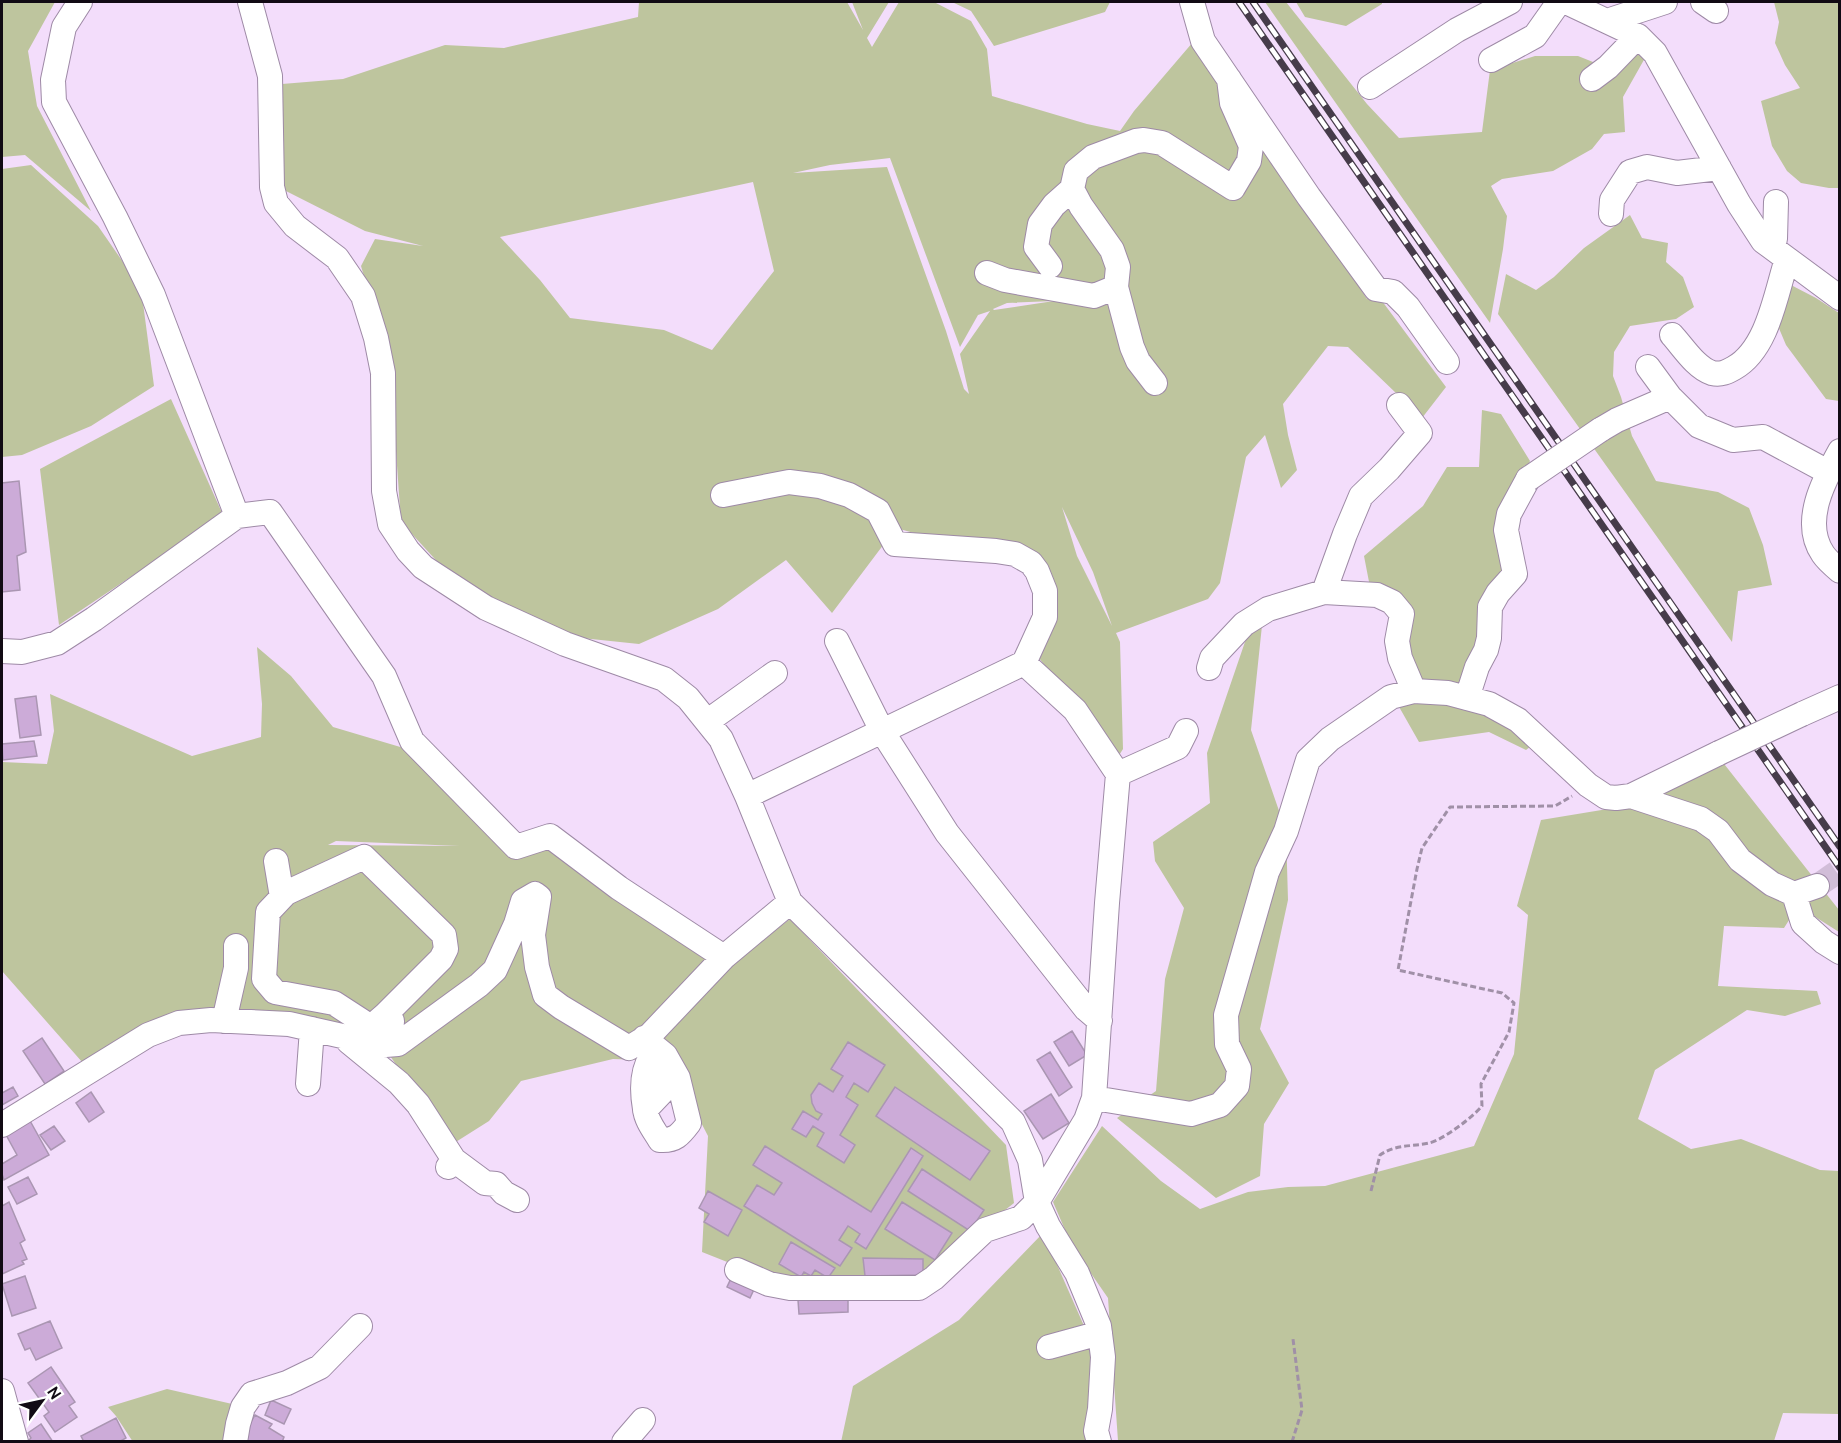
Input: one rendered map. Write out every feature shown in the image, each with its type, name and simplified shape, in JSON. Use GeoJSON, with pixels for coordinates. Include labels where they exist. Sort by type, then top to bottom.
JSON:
{"type":"FeatureCollection","features":[{"type":"Feature","properties":{"kind":"street"},"geometry":{"type":"LineString","coordinates":[[80,2],[64,27],[53,80],[54,102],[153,295],[237,516]]}},
{"type":"Feature","properties":{"kind":"street"},"geometry":{"type":"LineString","coordinates":[[250,2],[270,76],[272,177],[276,203],[295,226],[337,258],[363,296],[376,338],[383,373],[384,491],[390,524],[408,551],[423,567],[486,608],[565,644],[664,679],[688,698],[722,739],[790,902],[1013,1122],[1030,1160],[1037,1202],[1048,1226],[1077,1274],[1099,1326],[1103,1357],[1100,1409],[1096,1431],[1099,1442]]}},
{"type":"Feature","properties":{"kind":"street"},"geometry":{"type":"LineString","coordinates":[[1192,2],[1203,41],[1309,197],[1376,289],[1393,292],[1408,307],[1447,362]]}},
{"type":"Feature","properties":{"kind":"street"},"geometry":{"type":"LineString","coordinates":[[1370,87],[1457,30],[1510,2]]}},
{"type":"Feature","properties":{"kind":"street"},"geometry":{"type":"LineString","coordinates":[[1491,60],[1535,36],[1559,2]]}},
{"type":"Feature","properties":{"kind":"street"},"geometry":{"type":"LineString","coordinates":[[1566,2],[1638,36],[1655,53],[1739,204],[1763,241],[1839,297]]}},
{"type":"Feature","properties":{"kind":"street"},"geometry":{"type":"LineString","coordinates":[[1606,21],[1665,2]]}},
{"type":"Feature","properties":{"kind":"street"},"geometry":{"type":"LineString","coordinates":[[1592,79],[1608,67],[1638,36]]}},
{"type":"Feature","properties":{"kind":"street"},"geometry":{"type":"LineString","coordinates":[[1050,266],[1036,247],[1040,224],[1054,205],[1072,189],[1076,171],[1093,157],[1136,141],[1162,143],[1233,188],[1249,161],[1251,146],[1232,103],[1229,79]]}},
{"type":"Feature","properties":{"kind":"street"},"geometry":{"type":"LineString","coordinates":[[1611,214],[1612,200],[1630,172],[1647,167],[1677,173],[1719,168]]}},
{"type":"Feature","properties":{"kind":"street"},"geometry":{"type":"LineString","coordinates":[[1072,189],[1112,250],[1118,267],[1116,287],[1132,347],[1138,361],[1155,383]]}},
{"type":"Feature","properties":{"kind":"street"},"geometry":{"type":"LineString","coordinates":[[1672,335],[1690,356],[1712,373],[1724,374],[1749,357],[1763,336],[1779,252],[1775,239],[1776,202]]}},
{"type":"Feature","properties":{"kind":"street"},"geometry":{"type":"LineString","coordinates":[[987,273],[1015,282],[1094,296],[1116,287]]}},
{"type":"Feature","properties":{"kind":"street"},"geometry":{"type":"LineString","coordinates":[[1648,367],[1670,397],[1699,426],[1733,440],[1762,437],[1828,472]]}},
{"type":"Feature","properties":{"kind":"street"},"geometry":{"type":"LineString","coordinates":[[1467,698],[1477,667],[1486,650],[1489,638],[1490,607],[1498,592],[1515,574],[1506,530],[1509,514],[1528,479],[1617,420],[1670,397]]}},
{"type":"Feature","properties":{"kind":"street"},"geometry":{"type":"LineString","coordinates":[[1324,592],[1344,534],[1361,496],[1389,469],[1420,433],[1399,405]]}},
{"type":"Feature","properties":{"kind":"street"},"geometry":{"type":"LineString","coordinates":[[1839,450],[1828,472],[1814,512],[1814,530],[1822,553],[1839,571]]}},
{"type":"Feature","properties":{"kind":"street"},"geometry":{"type":"LineString","coordinates":[[723,495],[789,482],[820,486],[849,495],[878,511],[895,544],[1015,554],[1031,563],[1045,591],[1045,617],[1024,663],[747,796]]}},
{"type":"Feature","properties":{"kind":"street"},"geometry":{"type":"LineString","coordinates":[[2,651],[22,652],[57,643],[237,516],[270,512],[384,676],[412,741],[516,847],[550,836],[619,888],[724,957]]}},
{"type":"Feature","properties":{"kind":"street"},"geometry":{"type":"LineString","coordinates":[[1209,668],[1212,658],[1244,624],[1268,609],[1324,592],[1377,596],[1392,602],[1402,614],[1397,641],[1400,658],[1414,691]]}},
{"type":"Feature","properties":{"kind":"street"},"geometry":{"type":"LineString","coordinates":[[837,641],[882,731],[947,833],[1086,1009],[1100,1021]]}},
{"type":"Feature","properties":{"kind":"street"},"geometry":{"type":"LineString","coordinates":[[737,1270],[769,1284],[790,1288],[919,1288],[934,1278],[985,1230],[1021,1218],[1037,1202],[1086,1120],[1094,1098],[1118,774],[1076,710],[1024,663]]}},
{"type":"Feature","properties":{"kind":"street"},"geometry":{"type":"LineString","coordinates":[[708,721],[776,673]]}},
{"type":"Feature","properties":{"kind":"street"},"geometry":{"type":"LineString","coordinates":[[1094,1098],[1191,1114],[1220,1104],[1237,1086],[1239,1069],[1227,1044],[1226,1015],[1267,872],[1286,831],[1308,760],[1330,739],[1391,697],[1414,691],[1448,693],[1489,704],[1518,720],[1588,785],[1606,797],[1616,798],[1631,796],[1839,697]]}},
{"type":"Feature","properties":{"kind":"street"},"geometry":{"type":"LineString","coordinates":[[1118,774],[1178,747],[1186,731]]}},
{"type":"Feature","properties":{"kind":"street"},"geometry":{"type":"LineString","coordinates":[[1631,796],[1701,819],[1718,831],[1740,860],[1772,884],[1794,894],[1817,886]]}},
{"type":"Feature","properties":{"kind":"street"},"geometry":{"type":"LineString","coordinates":[[364,857],[444,935],[446,949],[441,959],[386,1014],[370,1027],[334,1004],[275,992],[264,979],[268,912],[286,893],[364,857]]}},
{"type":"Feature","properties":{"kind":"street"},"geometry":{"type":"LineString","coordinates":[[276,861],[282,897]]}},
{"type":"Feature","properties":{"kind":"street"},"geometry":{"type":"LineString","coordinates":[[2,1125],[148,1035],[179,1023],[224,1021],[289,1024],[340,1035],[373,1046],[398,1044],[479,985],[495,970],[516,924],[523,901],[535,894],[539,897],[533,935],[537,967],[545,995],[629,1048],[650,1035],[724,957],[790,902]]}},
{"type":"Feature","properties":{"kind":"street"},"geometry":{"type":"LineString","coordinates":[[1794,894],[1803,923],[1839,952]]}},
{"type":"Feature","properties":{"kind":"street"},"geometry":{"type":"LineString","coordinates":[[224,1021],[236,968],[236,946]]}},
{"type":"Feature","properties":{"kind":"street"},"geometry":{"type":"LineString","coordinates":[[373,1046],[391,1034],[392,1022],[386,1014]]}},
{"type":"Feature","properties":{"kind":"street"},"geometry":{"type":"LineString","coordinates":[[308,1084],[312,1029]]}},
{"type":"Feature","properties":{"kind":"street"},"geometry":{"type":"LineString","coordinates":[[340,1035],[399,1083],[418,1104],[451,1163],[485,1183],[496,1184],[504,1193],[517,1200]]}},
{"type":"Feature","properties":{"kind":"street"},"geometry":{"type":"LineString","coordinates":[[644,1038],[665,1055],[689,1123],[681,1134],[669,1141],[660,1140],[645,1110],[645,1066],[651,1057],[673,1081]]}},
{"type":"Feature","properties":{"kind":"street"},"geometry":{"type":"LineString","coordinates":[[235,1442],[243,1407],[252,1394],[287,1383],[320,1367],[360,1326]]}},
{"type":"Feature","properties":{"kind":"street"},"geometry":{"type":"LineString","coordinates":[[1049,1347],[1100,1333]]}},
{"type":"Feature","properties":{"kind":"street"},"geometry":{"type":"LineString","coordinates":[[2,1391],[16,1442]]}},
{"type":"Feature","properties":{"kind":"street"},"geometry":{"type":"LineString","coordinates":[[624,1442],[643,1420]]}},
{"type":"Feature","properties":{"kind":"path"},"geometry":{"type":"LineString","coordinates":[[1371,1191],[1380,1155],[1390,1148],[1432,1143],[1472,1118],[1482,1106],[1481,1084],[1509,1032],[1514,1003],[1502,993],[1398,970],[1416,868],[1422,848],[1450,807],[1555,806],[1588,785]]}},
{"type":"Feature","properties":{"kind":"path"},"geometry":{"type":"LineString","coordinates":[[1292,1442],[1302,1410],[1293,1339]]}},
{"type":"Feature","properties":{"kind":"green space"},"geometry":{"type":"Polygon","coordinates":[[[2,2],[55,2],[28,51],[37,106],[91,211],[25,155],[2,157],[2,2]]]}},
{"type":"Feature","properties":{"kind":"green space"},"geometry":{"type":"Polygon","coordinates":[[[639,2],[847,2],[863,30],[852,2],[889,2],[867,38],[872,47],[899,2],[934,2],[971,21],[987,49],[992,96],[1087,124],[1120,131],[1134,111],[1193,42],[1301,196],[1367,299],[1382,301],[1446,387],[1422,418],[1348,347],[1328,346],[1283,404],[1297,470],[1281,488],[1265,435],[1246,457],[1220,583],[1208,599],[1116,633],[1120,642],[1123,749],[1116,760],[1039,658],[1039,613],[1026,564],[896,528],[832,613],[786,560],[718,609],[639,644],[553,635],[444,569],[401,522],[386,351],[361,266],[375,239],[423,246],[365,231],[282,189],[282,84],[343,79],[445,45],[504,48],[638,17],[639,2]],[[890,158],[830,165],[793,173],[887,167],[946,331],[964,389],[969,394],[960,354],[990,311],[978,315],[960,347],[890,158]],[[753,182],[500,237],[540,280],[570,318],[664,330],[712,350],[774,271],[753,182]],[[1054,301],[1007,303],[993,309],[1054,301]],[[1062,507],[1077,556],[1112,626],[1093,572],[1062,507]]]}},
{"type":"Feature","properties":{"kind":"green space"},"geometry":{"type":"Polygon","coordinates":[[[952,2],[1110,2],[1105,12],[994,46],[971,11],[952,2]]]}},
{"type":"Feature","properties":{"kind":"green space"},"geometry":{"type":"Polygon","coordinates":[[[1265,2],[1286,2],[1367,104],[1399,138],[1482,132],[1490,70],[1535,56],[1578,56],[1598,64],[1620,38],[1645,58],[1623,97],[1625,132],[1604,134],[1592,149],[1553,171],[1502,179],[1491,186],[1507,216],[1490,323],[1265,2]]]}},
{"type":"Feature","properties":{"kind":"green space"},"geometry":{"type":"Polygon","coordinates":[[[1296,2],[1382,2],[1382,4],[1346,26],[1305,17],[1296,2]]]}},
{"type":"Feature","properties":{"kind":"green space"},"geometry":{"type":"Polygon","coordinates":[[[1774,2],[1839,2],[1839,188],[1801,183],[1787,171],[1772,146],[1761,101],[1800,88],[1785,65],[1775,43],[1779,22],[1774,2]]]}},
{"type":"Feature","properties":{"kind":"green space"},"geometry":{"type":"Polygon","coordinates":[[[31,165],[98,226],[141,288],[154,386],[91,426],[22,455],[2,457],[2,169],[31,165]]]}},
{"type":"Feature","properties":{"kind":"green space"},"geometry":{"type":"Polygon","coordinates":[[[1630,215],[1642,238],[1668,243],[1666,262],[1683,277],[1694,307],[1676,319],[1630,326],[1614,352],[1613,376],[1632,436],[1656,481],[1718,492],[1749,508],[1763,545],[1772,585],[1738,591],[1732,642],[1498,314],[1506,274],[1536,290],[1554,277],[1584,248],[1630,215]]]}},
{"type":"Feature","properties":{"kind":"green space"},"geometry":{"type":"Polygon","coordinates":[[[1789,284],[1839,313],[1839,401],[1826,399],[1786,345],[1775,319],[1789,284]]]}},
{"type":"Feature","properties":{"kind":"green space"},"geometry":{"type":"Polygon","coordinates":[[[171,399],[223,515],[59,625],[40,469],[171,399]]]}},
{"type":"Feature","properties":{"kind":"green space"},"geometry":{"type":"Polygon","coordinates":[[[1482,410],[1501,414],[1530,461],[1521,480],[1506,571],[1484,640],[1458,700],[1535,743],[1526,750],[1489,732],[1419,742],[1398,705],[1423,703],[1412,667],[1406,605],[1370,587],[1364,556],[1423,506],[1447,467],[1479,467],[1482,410]]]}},
{"type":"Feature","properties":{"kind":"green space"},"geometry":{"type":"Polygon","coordinates":[[[1263,616],[1251,730],[1286,831],[1288,900],[1260,1029],[1289,1083],[1264,1124],[1260,1176],[1216,1198],[1117,1118],[1156,1091],[1165,979],[1184,908],[1155,861],[1153,842],[1210,803],[1207,753],[1247,636],[1263,616]]]}},
{"type":"Feature","properties":{"kind":"green space"},"geometry":{"type":"Polygon","coordinates":[[[257,647],[291,676],[333,727],[407,749],[503,847],[550,836],[712,960],[643,1029],[790,919],[1006,1145],[1014,1203],[919,1278],[760,1275],[702,1252],[708,1136],[678,1078],[672,1061],[613,1059],[521,1081],[489,1121],[451,1145],[384,1047],[195,1009],[90,1071],[2,971],[2,762],[47,764],[54,731],[50,694],[192,756],[261,737],[262,704],[257,647]],[[336,841],[328,845],[460,846],[336,841]]]}},
{"type":"Feature","properties":{"kind":"green space"},"geometry":{"type":"Polygon","coordinates":[[[1721,760],[1839,910],[1839,932],[1798,906],[1784,928],[1724,926],[1718,986],[1817,991],[1821,1004],[1785,1016],[1747,1010],[1655,1070],[1638,1119],[1691,1149],[1741,1139],[1820,1170],[1839,1171],[1839,1414],[1783,1413],[1774,1441],[1118,1441],[1108,1298],[1072,1246],[1053,1202],[1102,1126],[1161,1181],[1200,1209],[1248,1192],[1288,1187],[1325,1186],[1474,1146],[1514,1054],[1528,915],[1517,906],[1541,820],[1650,802],[1721,760]]]}},
{"type":"Feature","properties":{"kind":"green space"},"geometry":{"type":"Polygon","coordinates":[[[1043,1233],[1096,1353],[1091,1441],[841,1442],[853,1386],[959,1320],[1043,1233]]]}},
{"type":"Feature","properties":{"kind":"green space"},"geometry":{"type":"Polygon","coordinates":[[[167,1389],[254,1409],[238,1441],[133,1442],[108,1407],[167,1389]]]}},
{"type":"Feature","properties":{"kind":"building"},"geometry":{"type":"Polygon","coordinates":[[[19,481],[26,552],[17,556],[20,590],[2,592],[2,483],[19,481]]]}},
{"type":"Feature","properties":{"kind":"building"},"geometry":{"type":"Polygon","coordinates":[[[36,696],[41,735],[20,738],[15,699],[36,696]]]}},
{"type":"Feature","properties":{"kind":"building"},"geometry":{"type":"Polygon","coordinates":[[[34,741],[37,756],[3,760],[2,744],[34,741]]]}},
{"type":"Feature","properties":{"kind":"building"},"geometry":{"type":"Polygon","coordinates":[[[1072,1031],[1087,1055],[1069,1066],[1054,1042],[1072,1031]]]}},
{"type":"Feature","properties":{"kind":"building"},"geometry":{"type":"Polygon","coordinates":[[[42,1038],[64,1071],[45,1084],[23,1051],[42,1038]]]}},
{"type":"Feature","properties":{"kind":"building"},"geometry":{"type":"Polygon","coordinates":[[[848,1042],[885,1065],[868,1092],[854,1083],[846,1097],[858,1105],[840,1135],[855,1145],[844,1163],[817,1146],[824,1133],[813,1126],[806,1137],[792,1129],[803,1111],[818,1120],[822,1114],[816,1111],[811,1095],[819,1083],[833,1092],[843,1076],[831,1069],[848,1042]]]}},
{"type":"Feature","properties":{"kind":"building"},"geometry":{"type":"Polygon","coordinates":[[[1050,1052],[1072,1087],[1059,1096],[1037,1060],[1050,1052]]]}},
{"type":"Feature","properties":{"kind":"building"},"geometry":{"type":"Polygon","coordinates":[[[13,1087],[18,1096],[2,1105],[2,1093],[13,1087]]]}},
{"type":"Feature","properties":{"kind":"building"},"geometry":{"type":"Polygon","coordinates":[[[895,1087],[990,1151],[970,1180],[876,1116],[895,1087]]]}},
{"type":"Feature","properties":{"kind":"building"},"geometry":{"type":"Polygon","coordinates":[[[91,1092],[104,1112],[89,1122],[76,1103],[91,1092]]]}},
{"type":"Feature","properties":{"kind":"building"},"geometry":{"type":"Polygon","coordinates":[[[1051,1094],[1069,1123],[1043,1139],[1024,1111],[1051,1094]]]}},
{"type":"Feature","properties":{"kind":"building"},"geometry":{"type":"Polygon","coordinates":[[[29,1119],[49,1155],[4,1180],[2,1164],[17,1155],[5,1133],[29,1119]]]}},
{"type":"Feature","properties":{"kind":"building"},"geometry":{"type":"Polygon","coordinates":[[[54,1126],[65,1141],[51,1150],[40,1135],[54,1126]]]}},
{"type":"Feature","properties":{"kind":"building"},"geometry":{"type":"Polygon","coordinates":[[[765,1146],[871,1212],[911,1148],[923,1156],[866,1249],[855,1242],[860,1234],[848,1226],[839,1240],[852,1248],[840,1266],[744,1206],[757,1185],[774,1195],[782,1183],[753,1165],[765,1146]]]}},
{"type":"Feature","properties":{"kind":"building"},"geometry":{"type":"Polygon","coordinates":[[[922,1169],[984,1210],[970,1231],[908,1191],[922,1169]]]}},
{"type":"Feature","properties":{"kind":"building"},"geometry":{"type":"Polygon","coordinates":[[[28,1177],[37,1194],[17,1204],[8,1187],[28,1177]]]}},
{"type":"Feature","properties":{"kind":"building"},"geometry":{"type":"Polygon","coordinates":[[[708,1191],[742,1210],[728,1236],[704,1222],[709,1214],[699,1208],[708,1191]]]}},
{"type":"Feature","properties":{"kind":"building"},"geometry":{"type":"Polygon","coordinates":[[[9,1202],[25,1240],[20,1243],[27,1259],[22,1261],[24,1264],[2,1274],[2,1206],[9,1202]]]}},
{"type":"Feature","properties":{"kind":"building"},"geometry":{"type":"Polygon","coordinates":[[[902,1202],[952,1233],[935,1260],[885,1229],[902,1202]]]}},
{"type":"Feature","properties":{"kind":"building"},"geometry":{"type":"Polygon","coordinates":[[[791,1242],[835,1268],[828,1278],[815,1270],[811,1276],[804,1272],[801,1277],[779,1264],[791,1242]]]}},
{"type":"Feature","properties":{"kind":"building"},"geometry":{"type":"Polygon","coordinates":[[[863,1258],[923,1259],[923,1275],[865,1276],[863,1258]]]}},
{"type":"Feature","properties":{"kind":"building"},"geometry":{"type":"Polygon","coordinates":[[[733,1274],[756,1285],[750,1298],[727,1287],[733,1274]]]}},
{"type":"Feature","properties":{"kind":"building"},"geometry":{"type":"Polygon","coordinates":[[[25,1276],[36,1308],[12,1316],[2,1284],[25,1276]]]}},
{"type":"Feature","properties":{"kind":"building"},"geometry":{"type":"Polygon","coordinates":[[[848,1298],[848,1312],[799,1314],[798,1300],[848,1298]]]}},
{"type":"Feature","properties":{"kind":"building"},"geometry":{"type":"Polygon","coordinates":[[[50,1321],[62,1348],[36,1360],[30,1348],[25,1350],[18,1334],[50,1321]]]}},
{"type":"Feature","properties":{"kind":"building"},"geometry":{"type":"Polygon","coordinates":[[[51,1367],[75,1402],[69,1406],[77,1417],[55,1432],[44,1416],[49,1412],[28,1383],[51,1367]]]}},
{"type":"Feature","properties":{"kind":"building"},"geometry":{"type":"Polygon","coordinates":[[[271,1400],[291,1409],[284,1424],[265,1415],[271,1400]]]}},
{"type":"Feature","properties":{"kind":"building"},"geometry":{"type":"Polygon","coordinates":[[[255,1415],[272,1424],[269,1428],[284,1437],[282,1442],[245,1442],[241,1440],[255,1415]]]}},
{"type":"Feature","properties":{"kind":"building"},"geometry":{"type":"Polygon","coordinates":[[[116,1418],[126,1438],[119,1442],[84,1442],[81,1436],[116,1418]]]}},
{"type":"Feature","properties":{"kind":"building"},"geometry":{"type":"Polygon","coordinates":[[[41,1424],[53,1442],[27,1442],[31,1438],[28,1433],[41,1424]]]}},
{"type":"Feature","properties":{"kind":"tunnel"},"geometry":{"type":"LineString","coordinates":[[1817,886],[1840,870]]}},
{"type":"Feature","properties":{"kind":"railway"},"geometry":{"type":"LineString","coordinates":[[1239,2],[1840,868]]}},
{"type":"Feature","properties":{"kind":"railway"},"geometry":{"type":"LineString","coordinates":[[1253,2],[1840,847]]}}]}
